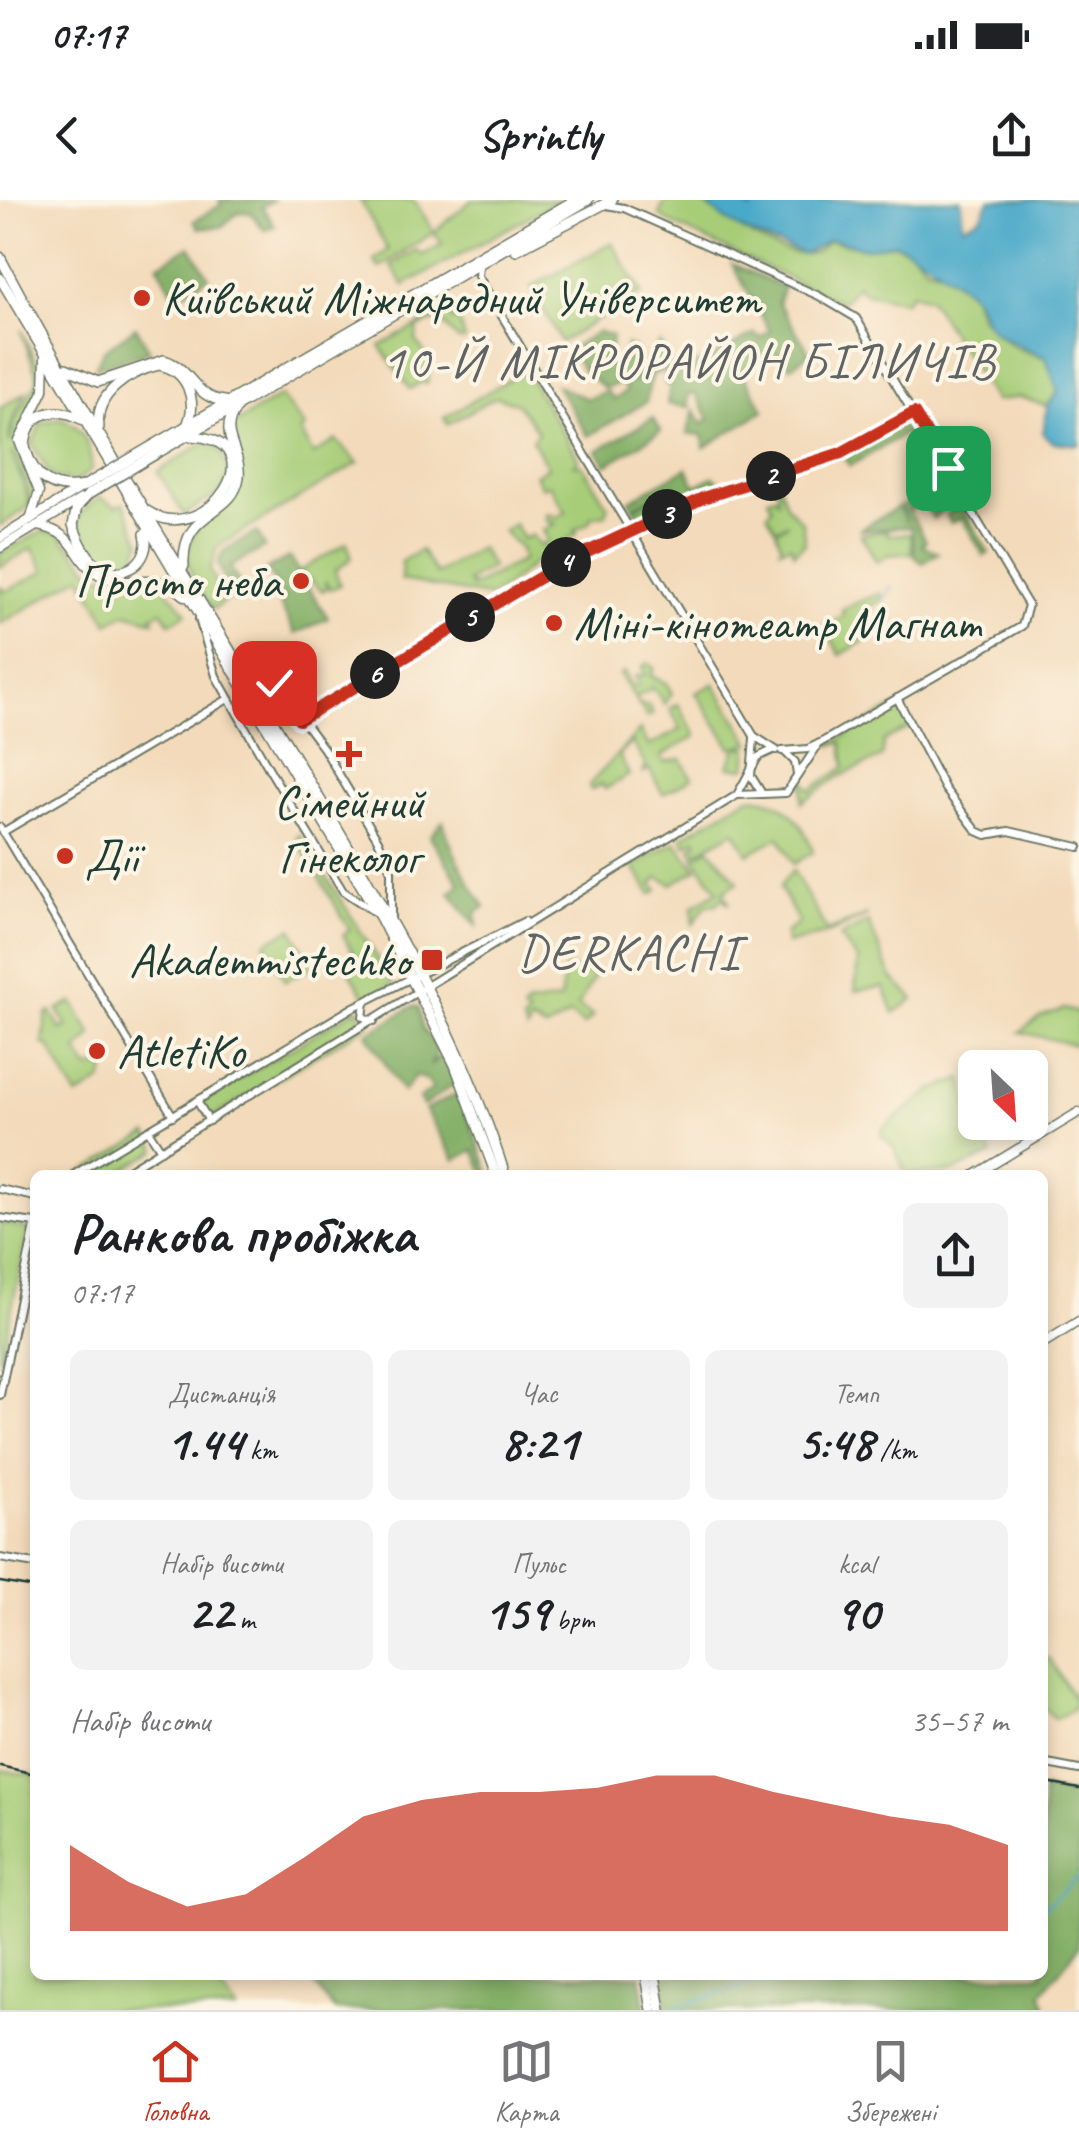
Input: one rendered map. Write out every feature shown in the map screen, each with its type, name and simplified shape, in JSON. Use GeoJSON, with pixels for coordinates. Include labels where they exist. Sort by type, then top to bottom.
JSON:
{"type":"FeatureCollection","features":[{"type":"Feature","properties":{"kind":"highway"},"geometry":{"type":"LineString","coordinates":[[187,431],[228,402],[575,200]]}},
{"type":"Feature","properties":{"kind":"highway"},"geometry":{"type":"LineString","coordinates":[[140,511],[147,542],[145,554],[128,570],[109,571],[92,560],[72,525],[87,490],[588,200]]}},
{"type":"Feature","properties":{"kind":"highway"},"geometry":{"type":"LineString","coordinates":[[500,252],[511,252],[609,202]]}},
{"type":"Feature","properties":{"kind":"highway"},"geometry":{"type":"LineString","coordinates":[[0,257],[105,444]]}},
{"type":"Feature","properties":{"kind":"highway"},"geometry":{"type":"LineString","coordinates":[[0,278],[81,419],[140,511],[199,620],[416,973]]}},
{"type":"Feature","properties":{"kind":"highway"},"geometry":{"type":"LineString","coordinates":[[59,362],[83,378],[98,382],[152,360],[171,361],[203,395],[228,402]]}},
{"type":"Feature","properties":{"kind":"highway"},"geometry":{"type":"LineString","coordinates":[[117,472],[98,422],[102,400],[154,366],[173,369],[191,394],[193,410],[187,431]]}},
{"type":"Feature","properties":{"kind":"highway"},"geometry":{"type":"LineString","coordinates":[[184,572],[189,532],[236,487],[239,468],[228,426],[240,403]]}},
{"type":"Feature","properties":{"kind":"highway"},"geometry":{"type":"LineString","coordinates":[[81,419],[64,412],[45,413],[28,429],[25,446],[48,484],[64,490],[87,490]]}},
{"type":"Feature","properties":{"kind":"highway"},"geometry":{"type":"LineString","coordinates":[[140,511],[161,519],[181,520],[218,500],[230,487],[233,472],[226,452],[213,440],[187,431]]}},
{"type":"Feature","properties":{"kind":"highway"},"geometry":{"type":"LineString","coordinates":[[140,511],[184,572],[391,919],[478,1100],[503,1170]]}},
{"type":"Feature","properties":{"kind":"highway"},"geometry":{"type":"LineString","coordinates":[[425,991],[494,1170]]}},
{"type":"Feature","properties":{"kind":"highway"},"geometry":{"type":"LineString","coordinates":[[647,1980],[652,2010]]}},
{"type":"Feature","properties":{"kind":"highway"},"geometry":{"type":"LineString","coordinates":[[656,1980],[661,2010]]}},
{"type":"Feature","properties":{"kind":"main road"},"geometry":{"type":"LineString","coordinates":[[34,523],[39,492],[19,441],[44,390],[45,358]]}},
{"type":"Feature","properties":{"kind":"main road"},"geometry":{"type":"LineString","coordinates":[[0,548],[87,490]]}},
{"type":"Feature","properties":{"kind":"main road"},"geometry":{"type":"LineString","coordinates":[[0,538],[34,523],[66,534],[89,567],[102,576],[156,579],[186,597]]}},
{"type":"Feature","properties":{"kind":"main road"},"geometry":{"type":"LineString","coordinates":[[983,1170],[1079,1112]]}},
{"type":"Feature","properties":{"kind":"main road"},"geometry":{"type":"LineString","coordinates":[[1048,1340],[1079,1321]]}},
{"type":"Feature","properties":{"kind":"street"},"geometry":{"type":"LineString","coordinates":[[609,202],[622,204],[849,312],[1028,604],[1028,617],[1022,626],[820,744],[808,750],[779,750],[758,757],[737,796]]}},
{"type":"Feature","properties":{"kind":"street"},"geometry":{"type":"LineString","coordinates":[[485,261],[477,268],[478,276],[754,736],[795,762],[797,776]]}},
{"type":"Feature","properties":{"kind":"street"},"geometry":{"type":"LineString","coordinates":[[413,302],[466,274],[478,276]]}},
{"type":"Feature","properties":{"kind":"street"},"geometry":{"type":"LineString","coordinates":[[299,720],[544,574],[631,530],[703,498],[841,453],[914,413]]}},
{"type":"Feature","properties":{"kind":"street"},"geometry":{"type":"LineString","coordinates":[[199,620],[211,663],[228,700],[343,890],[378,914]]}},
{"type":"Feature","properties":{"kind":"street"},"geometry":{"type":"LineString","coordinates":[[232,654],[272,680],[324,750],[385,852],[391,871],[391,919]]}},
{"type":"Feature","properties":{"kind":"street"},"geometry":{"type":"LineString","coordinates":[[897,698],[945,788],[977,831],[986,835],[1009,832],[1079,848]]}},
{"type":"Feature","properties":{"kind":"street"},"geometry":{"type":"LineString","coordinates":[[173,1116],[2,829],[228,700]]}},
{"type":"Feature","properties":{"kind":"street"},"geometry":{"type":"LineString","coordinates":[[754,736],[753,783],[763,794]]}},
{"type":"Feature","properties":{"kind":"street"},"geometry":{"type":"LineString","coordinates":[[128,1170],[425,991],[531,918],[737,796],[786,793],[820,744]]}},
{"type":"Feature","properties":{"kind":"street"},"geometry":{"type":"LineString","coordinates":[[81,1170],[366,1001],[531,918]]}},
{"type":"Feature","properties":{"kind":"street"},"geometry":{"type":"LineString","coordinates":[[454,954],[465,958],[458,969]]}},
{"type":"Feature","properties":{"kind":"street"},"geometry":{"type":"LineString","coordinates":[[366,1001],[363,1016],[369,1021],[380,1018]]}},
{"type":"Feature","properties":{"kind":"street"},"geometry":{"type":"LineString","coordinates":[[197,1101],[209,1121]]}},
{"type":"Feature","properties":{"kind":"street"},"geometry":{"type":"LineString","coordinates":[[148,1130],[160,1150]]}},
{"type":"Feature","properties":{"kind":"street"},"geometry":{"type":"LineString","coordinates":[[0,1189],[30,1196]]}},
{"type":"Feature","properties":{"kind":"street"},"geometry":{"type":"LineString","coordinates":[[0,1218],[30,1223]]}},
{"type":"Feature","properties":{"kind":"street"},"geometry":{"type":"LineString","coordinates":[[0,1394],[30,1248]]}},
{"type":"Feature","properties":{"kind":"street"},"geometry":{"type":"LineString","coordinates":[[0,1558],[30,1563]]}},
{"type":"Feature","properties":{"kind":"street"},"geometry":{"type":"LineString","coordinates":[[1048,1764],[1079,1770]]}},
{"type":"Feature","properties":{"kind":"green space"},"geometry":{"type":"Polygon","coordinates":[[[219,200],[273,200],[262,207],[275,226],[264,230],[251,213],[239,212],[221,227],[198,228],[194,221],[221,205],[219,200]]]}},
{"type":"Feature","properties":{"kind":"green space"},"geometry":{"type":"Polygon","coordinates":[[[360,200],[414,200],[434,232],[379,268],[374,260],[388,250],[360,200]]]}},
{"type":"Feature","properties":{"kind":"green space"},"geometry":{"type":"Polygon","coordinates":[[[472,200],[560,200],[404,285],[391,265],[416,250],[423,255],[442,244],[434,232],[472,200]]]}},
{"type":"Feature","properties":{"kind":"green space"},"geometry":{"type":"Polygon","coordinates":[[[665,200],[699,200],[756,238],[791,252],[806,254],[829,240],[864,248],[895,244],[910,250],[927,267],[948,271],[972,293],[980,316],[997,334],[1016,348],[1046,358],[1058,392],[1047,406],[1019,397],[995,401],[929,298],[911,293],[905,301],[863,292],[857,285],[842,303],[676,226],[659,215],[665,200]]]}},
{"type":"Feature","properties":{"kind":"green space"},"geometry":{"type":"Polygon","coordinates":[[[612,243],[642,293],[561,342],[531,287],[612,243]]]}},
{"type":"Feature","properties":{"kind":"green space"},"geometry":{"type":"Polygon","coordinates":[[[190,246],[209,277],[176,297],[158,265],[190,246]]]}},
{"type":"Feature","properties":{"kind":"green space"},"geometry":{"type":"Polygon","coordinates":[[[732,264],[784,287],[778,303],[810,353],[790,367],[777,352],[741,371],[764,410],[704,448],[704,436],[687,434],[694,410],[702,423],[709,419],[695,393],[687,396],[689,407],[667,404],[670,386],[665,383],[666,374],[709,359],[755,333],[759,338],[770,331],[732,264]]]}},
{"type":"Feature","properties":{"kind":"green space"},"geometry":{"type":"Polygon","coordinates":[[[442,313],[458,317],[453,320],[459,320],[464,340],[458,340],[439,319],[417,328],[416,341],[431,362],[427,384],[422,382],[410,389],[380,346],[442,313]]]}},
{"type":"Feature","properties":{"kind":"green space"},"geometry":{"type":"Polygon","coordinates":[[[136,327],[150,351],[95,368],[103,351],[136,327]]]}},
{"type":"Feature","properties":{"kind":"green space"},"geometry":{"type":"Polygon","coordinates":[[[21,330],[42,374],[39,395],[16,438],[18,454],[36,490],[31,507],[27,485],[12,452],[28,498],[27,508],[0,526],[0,408],[26,392],[12,423],[10,443],[13,425],[38,379],[21,330]]]}},
{"type":"Feature","properties":{"kind":"green space"},"geometry":{"type":"Polygon","coordinates":[[[598,332],[612,336],[608,364],[617,366],[627,359],[626,345],[634,348],[638,364],[644,364],[660,343],[674,368],[604,388],[583,371],[570,349],[598,332]]]}},
{"type":"Feature","properties":{"kind":"green space"},"geometry":{"type":"Polygon","coordinates":[[[525,370],[579,459],[574,465],[582,465],[608,507],[606,514],[590,517],[590,522],[575,530],[577,534],[490,597],[401,580],[402,561],[421,550],[436,574],[480,548],[492,567],[468,581],[471,587],[523,560],[519,547],[503,531],[514,524],[523,539],[532,535],[540,546],[548,541],[543,530],[555,524],[546,521],[546,514],[557,517],[566,512],[549,484],[542,487],[535,475],[548,467],[532,440],[538,432],[517,403],[495,397],[448,424],[444,418],[525,370]]]}},
{"type":"Feature","properties":{"kind":"green space"},"geometry":{"type":"Polygon","coordinates":[[[651,378],[646,402],[588,436],[556,385],[587,399],[607,391],[614,400],[626,391],[622,383],[651,378]]]}},
{"type":"Feature","properties":{"kind":"green space"},"geometry":{"type":"Polygon","coordinates":[[[280,396],[305,427],[301,431],[313,455],[336,440],[358,463],[217,547],[210,571],[226,600],[214,609],[189,568],[190,541],[205,519],[239,489],[230,427],[280,396]]]}},
{"type":"Feature","properties":{"kind":"green space"},"geometry":{"type":"Polygon","coordinates":[[[60,418],[76,427],[90,453],[92,469],[76,482],[51,476],[32,444],[41,423],[60,418]]]}},
{"type":"Feature","properties":{"kind":"green space"},"geometry":{"type":"Polygon","coordinates":[[[653,418],[661,431],[606,465],[597,451],[653,418]]]}},
{"type":"Feature","properties":{"kind":"green space"},"geometry":{"type":"Polygon","coordinates":[[[910,422],[989,553],[984,556],[962,518],[951,523],[946,514],[954,510],[951,503],[933,519],[927,508],[937,501],[942,508],[945,495],[906,433],[850,466],[844,458],[910,422]]]}},
{"type":"Feature","properties":{"kind":"green space"},"geometry":{"type":"Polygon","coordinates":[[[205,442],[220,450],[229,473],[219,493],[184,515],[158,472],[205,442]]]}},
{"type":"Feature","properties":{"kind":"green space"},"geometry":{"type":"Polygon","coordinates":[[[687,468],[695,486],[713,477],[726,487],[639,517],[634,508],[677,483],[633,507],[629,501],[687,468]]]}},
{"type":"Feature","properties":{"kind":"green space"},"geometry":{"type":"Polygon","coordinates":[[[778,482],[787,506],[802,522],[805,543],[794,553],[791,545],[779,549],[782,547],[776,531],[788,523],[776,529],[767,514],[772,507],[768,498],[774,496],[778,500],[777,489],[771,485],[778,482]]]}},
{"type":"Feature","properties":{"kind":"green space"},"geometry":{"type":"Polygon","coordinates":[[[99,497],[117,506],[124,503],[141,542],[133,563],[111,565],[86,547],[79,515],[99,497]]]}},
{"type":"Feature","properties":{"kind":"green space"},"geometry":{"type":"Polygon","coordinates":[[[901,506],[916,507],[909,511],[926,541],[922,545],[938,553],[923,563],[915,557],[911,527],[859,530],[898,507],[907,522],[901,506]]]}},
{"type":"Feature","properties":{"kind":"green space"},"geometry":{"type":"Polygon","coordinates":[[[887,530],[888,535],[911,534],[912,553],[888,555],[877,562],[861,535],[887,530]]]}},
{"type":"Feature","properties":{"kind":"green space"},"geometry":{"type":"Polygon","coordinates":[[[43,531],[59,534],[94,574],[161,583],[187,613],[170,623],[162,611],[152,616],[154,621],[126,613],[108,623],[81,576],[0,624],[0,587],[6,591],[45,571],[32,548],[0,567],[0,553],[43,531]]]}},
{"type":"Feature","properties":{"kind":"green space"},"geometry":{"type":"Polygon","coordinates":[[[257,532],[265,547],[230,567],[245,592],[235,601],[218,564],[223,551],[257,532]]]}},
{"type":"Feature","properties":{"kind":"green space"},"geometry":{"type":"Polygon","coordinates":[[[347,543],[352,558],[335,571],[340,585],[331,589],[325,581],[328,588],[322,591],[300,571],[347,543]]]}},
{"type":"Feature","properties":{"kind":"green space"},"geometry":{"type":"Polygon","coordinates":[[[289,557],[328,618],[295,634],[280,604],[285,600],[267,569],[289,557]]]}},
{"type":"Feature","properties":{"kind":"green space"},"geometry":{"type":"Polygon","coordinates":[[[880,593],[883,599],[862,612],[874,636],[840,655],[824,626],[844,615],[842,609],[880,593]]]}},
{"type":"Feature","properties":{"kind":"green space"},"geometry":{"type":"Polygon","coordinates":[[[647,663],[654,668],[651,676],[666,683],[672,693],[665,704],[653,688],[636,697],[639,704],[649,706],[653,714],[647,717],[620,675],[624,672],[633,687],[639,684],[635,676],[645,675],[642,667],[647,663]]]}},
{"type":"Feature","properties":{"kind":"green space"},"geometry":{"type":"Polygon","coordinates":[[[714,684],[751,743],[731,747],[696,693],[714,684]]]}},
{"type":"Feature","properties":{"kind":"green space"},"geometry":{"type":"Polygon","coordinates":[[[678,704],[696,736],[661,756],[664,762],[681,759],[692,778],[663,794],[649,769],[643,773],[646,766],[632,742],[619,755],[629,775],[605,789],[602,784],[591,790],[589,785],[640,730],[649,746],[681,729],[670,709],[678,704]]]}},
{"type":"Feature","properties":{"kind":"green space"},"geometry":{"type":"Polygon","coordinates":[[[896,706],[913,726],[884,740],[882,757],[838,777],[802,802],[803,779],[810,790],[845,767],[842,743],[827,746],[896,706]]]}},
{"type":"Feature","properties":{"kind":"green space"},"geometry":{"type":"Polygon","coordinates":[[[736,747],[748,748],[746,768],[729,767],[736,747]]]}},
{"type":"Feature","properties":{"kind":"green space"},"geometry":{"type":"Polygon","coordinates":[[[749,797],[782,806],[798,821],[813,852],[794,864],[779,837],[748,854],[735,831],[694,854],[691,847],[697,844],[696,839],[686,845],[682,837],[749,797]]]}},
{"type":"Feature","properties":{"kind":"green space"},"geometry":{"type":"Polygon","coordinates":[[[443,821],[460,864],[485,907],[476,912],[477,927],[450,893],[460,884],[430,836],[443,821]]]}},
{"type":"Feature","properties":{"kind":"green space"},"geometry":{"type":"Polygon","coordinates":[[[300,835],[393,983],[366,998],[349,970],[360,964],[343,935],[350,930],[296,838],[300,835]]]}},
{"type":"Feature","properties":{"kind":"green space"},"geometry":{"type":"Polygon","coordinates":[[[675,842],[697,869],[672,884],[658,877],[652,884],[658,890],[651,894],[633,866],[675,842]]]}},
{"type":"Feature","properties":{"kind":"green space"},"geometry":{"type":"Polygon","coordinates":[[[709,848],[738,882],[723,892],[730,904],[722,898],[717,904],[706,905],[693,924],[693,906],[718,891],[694,858],[709,848]]]}},
{"type":"Feature","properties":{"kind":"green space"},"geometry":{"type":"Polygon","coordinates":[[[793,870],[827,931],[868,915],[833,932],[786,944],[785,933],[799,923],[780,887],[793,870]]]}},
{"type":"Feature","properties":{"kind":"green space"},"geometry":{"type":"Polygon","coordinates":[[[868,922],[892,978],[914,999],[894,1013],[884,987],[855,991],[858,960],[840,937],[868,922]]]}},
{"type":"Feature","properties":{"kind":"green space"},"geometry":{"type":"Polygon","coordinates":[[[292,928],[313,966],[285,981],[265,943],[292,928]]]}},
{"type":"Feature","properties":{"kind":"green space"},"geometry":{"type":"Polygon","coordinates":[[[565,968],[595,975],[578,1006],[593,1016],[584,1025],[570,1015],[546,1029],[531,1022],[527,1030],[523,1023],[528,1014],[523,1011],[527,1005],[560,1000],[565,968]]]}},
{"type":"Feature","properties":{"kind":"green space"},"geometry":{"type":"Polygon","coordinates":[[[73,1002],[92,1035],[77,1051],[87,1068],[107,1067],[102,1081],[77,1097],[48,1045],[43,1044],[47,1014],[51,1012],[61,1030],[67,1026],[58,1010],[73,1002]]]}},
{"type":"Feature","properties":{"kind":"green space"},"geometry":{"type":"Polygon","coordinates":[[[413,1006],[419,1007],[422,1028],[438,1049],[430,1066],[443,1054],[456,1083],[423,1106],[419,1099],[433,1089],[426,1079],[415,1076],[403,1092],[367,1034],[413,1006]]]}},
{"type":"Feature","properties":{"kind":"green space"},"geometry":{"type":"Polygon","coordinates":[[[358,1008],[363,1022],[369,1024],[211,1118],[201,1102],[358,1008]]]}},
{"type":"Feature","properties":{"kind":"green space"},"geometry":{"type":"Polygon","coordinates":[[[1064,1009],[1079,1013],[1079,1046],[1020,1032],[1040,1017],[1064,1009]]]}},
{"type":"Feature","properties":{"kind":"green space"},"geometry":{"type":"Polygon","coordinates":[[[958,1080],[958,1140],[986,1140],[992,1155],[957,1170],[905,1170],[894,1148],[881,1135],[882,1129],[932,1090],[958,1080]]]}},
{"type":"Feature","properties":{"kind":"green space"},"geometry":{"type":"Polygon","coordinates":[[[459,1093],[488,1170],[483,1170],[474,1150],[455,1160],[425,1110],[459,1093]]]}},
{"type":"Feature","properties":{"kind":"green space"},"geometry":{"type":"Polygon","coordinates":[[[148,1134],[157,1150],[123,1170],[87,1170],[148,1134]]]}},
{"type":"Feature","properties":{"kind":"green space"},"geometry":{"type":"Polygon","coordinates":[[[0,1223],[29,1229],[0,1362],[0,1223]]]}},
{"type":"Feature","properties":{"kind":"green space"},"geometry":{"type":"Polygon","coordinates":[[[1048,1658],[1075,1700],[1073,1709],[1055,1719],[1048,1711],[1048,1658]]]}},
{"type":"Feature","properties":{"kind":"green space"},"geometry":{"type":"Polygon","coordinates":[[[0,1770],[30,1774],[30,1980],[214,1980],[237,2010],[0,2010],[0,1770]]]}},
{"type":"Feature","properties":{"kind":"green space"},"geometry":{"type":"Polygon","coordinates":[[[1048,1790],[1079,1796],[1079,1946],[1042,1993],[1047,2010],[667,2010],[662,1980],[1048,1980],[1048,1790]]]}},
{"type":"Feature","properties":{"kind":"green space"},"geometry":{"type":"Polygon","coordinates":[[[311,1980],[641,1980],[646,2010],[334,2010],[311,1980]]]}},
{"type":"Feature","properties":{"kind":"water"},"geometry":{"type":"Polygon","coordinates":[[[702,200],[735,200],[751,209],[750,200],[961,200],[963,226],[981,217],[989,200],[1079,200],[1079,445],[1053,442],[1043,434],[1047,406],[1058,392],[1046,358],[993,330],[969,292],[923,259],[895,244],[864,248],[829,240],[804,254],[736,227],[702,200]]]}},
{"type":"Feature","properties":{"kind":"waterway"},"geometry":{"type":"LineString","coordinates":[[883,600],[891,587]]}},
{"type":"Feature","properties":{"kind":"waterway"},"geometry":{"type":"LineString","coordinates":[[1048,1904],[1079,1876]]}},
{"type":"Feature","properties":{"kind":"waterway"},"geometry":{"type":"LineString","coordinates":[[670,2009],[764,1980]]}},
{"type":"Feature","properties":{"kind":"railway"},"geometry":{"type":"LineString","coordinates":[[0,1582],[30,1587]]}},
{"type":"Feature","properties":{"kind":"railway"},"geometry":{"type":"LineString","coordinates":[[0,1766],[30,1773]]}},
{"type":"Feature","properties":{"kind":"railway"},"geometry":{"type":"LineString","coordinates":[[1048,1783],[1079,1789]]}},
{"type":"Feature","properties":{"kind":"place","name":"Київський Міжнародний Університет"},"geometry":{"type":"Point","coordinates":[142,298]}},
{"type":"Feature","properties":{"kind":"place","name":"Просто неба"},"geometry":{"type":"Point","coordinates":[301,581]}},
{"type":"Feature","properties":{"kind":"place","name":"Міні-кінотеатр Магнат"},"geometry":{"type":"Point","coordinates":[554,623]}},
{"type":"Feature","properties":{"kind":"place","name":"Сімейний Гінеколог"},"geometry":{"type":"Point","coordinates":[349,754]}},
{"type":"Feature","properties":{"kind":"place","name":"Дії"},"geometry":{"type":"Point","coordinates":[65,856]}},
{"type":"Feature","properties":{"kind":"place","name":"Akademmistechko"},"geometry":{"type":"Point","coordinates":[432,960]}},
{"type":"Feature","properties":{"kind":"place","name":"AtletiKo"},"geometry":{"type":"Point","coordinates":[97,1051]}},
{"type":"Feature","properties":{"kind":"district","name":"10-Й МІКРОРАЙОН БІЛИЧІВ"},"geometry":{"type":"Point","coordinates":[689,361]}},
{"type":"Feature","properties":{"kind":"district","name":"DERKACHI"},"geometry":{"type":"Point","coordinates":[629,952]}},
{"type":"Feature","properties":{"kind":"route"},"geometry":{"type":"LineString","coordinates":[[274,683],[299,720],[566,562],[703,498],[841,453],[914,413],[948,468]]}}]}
